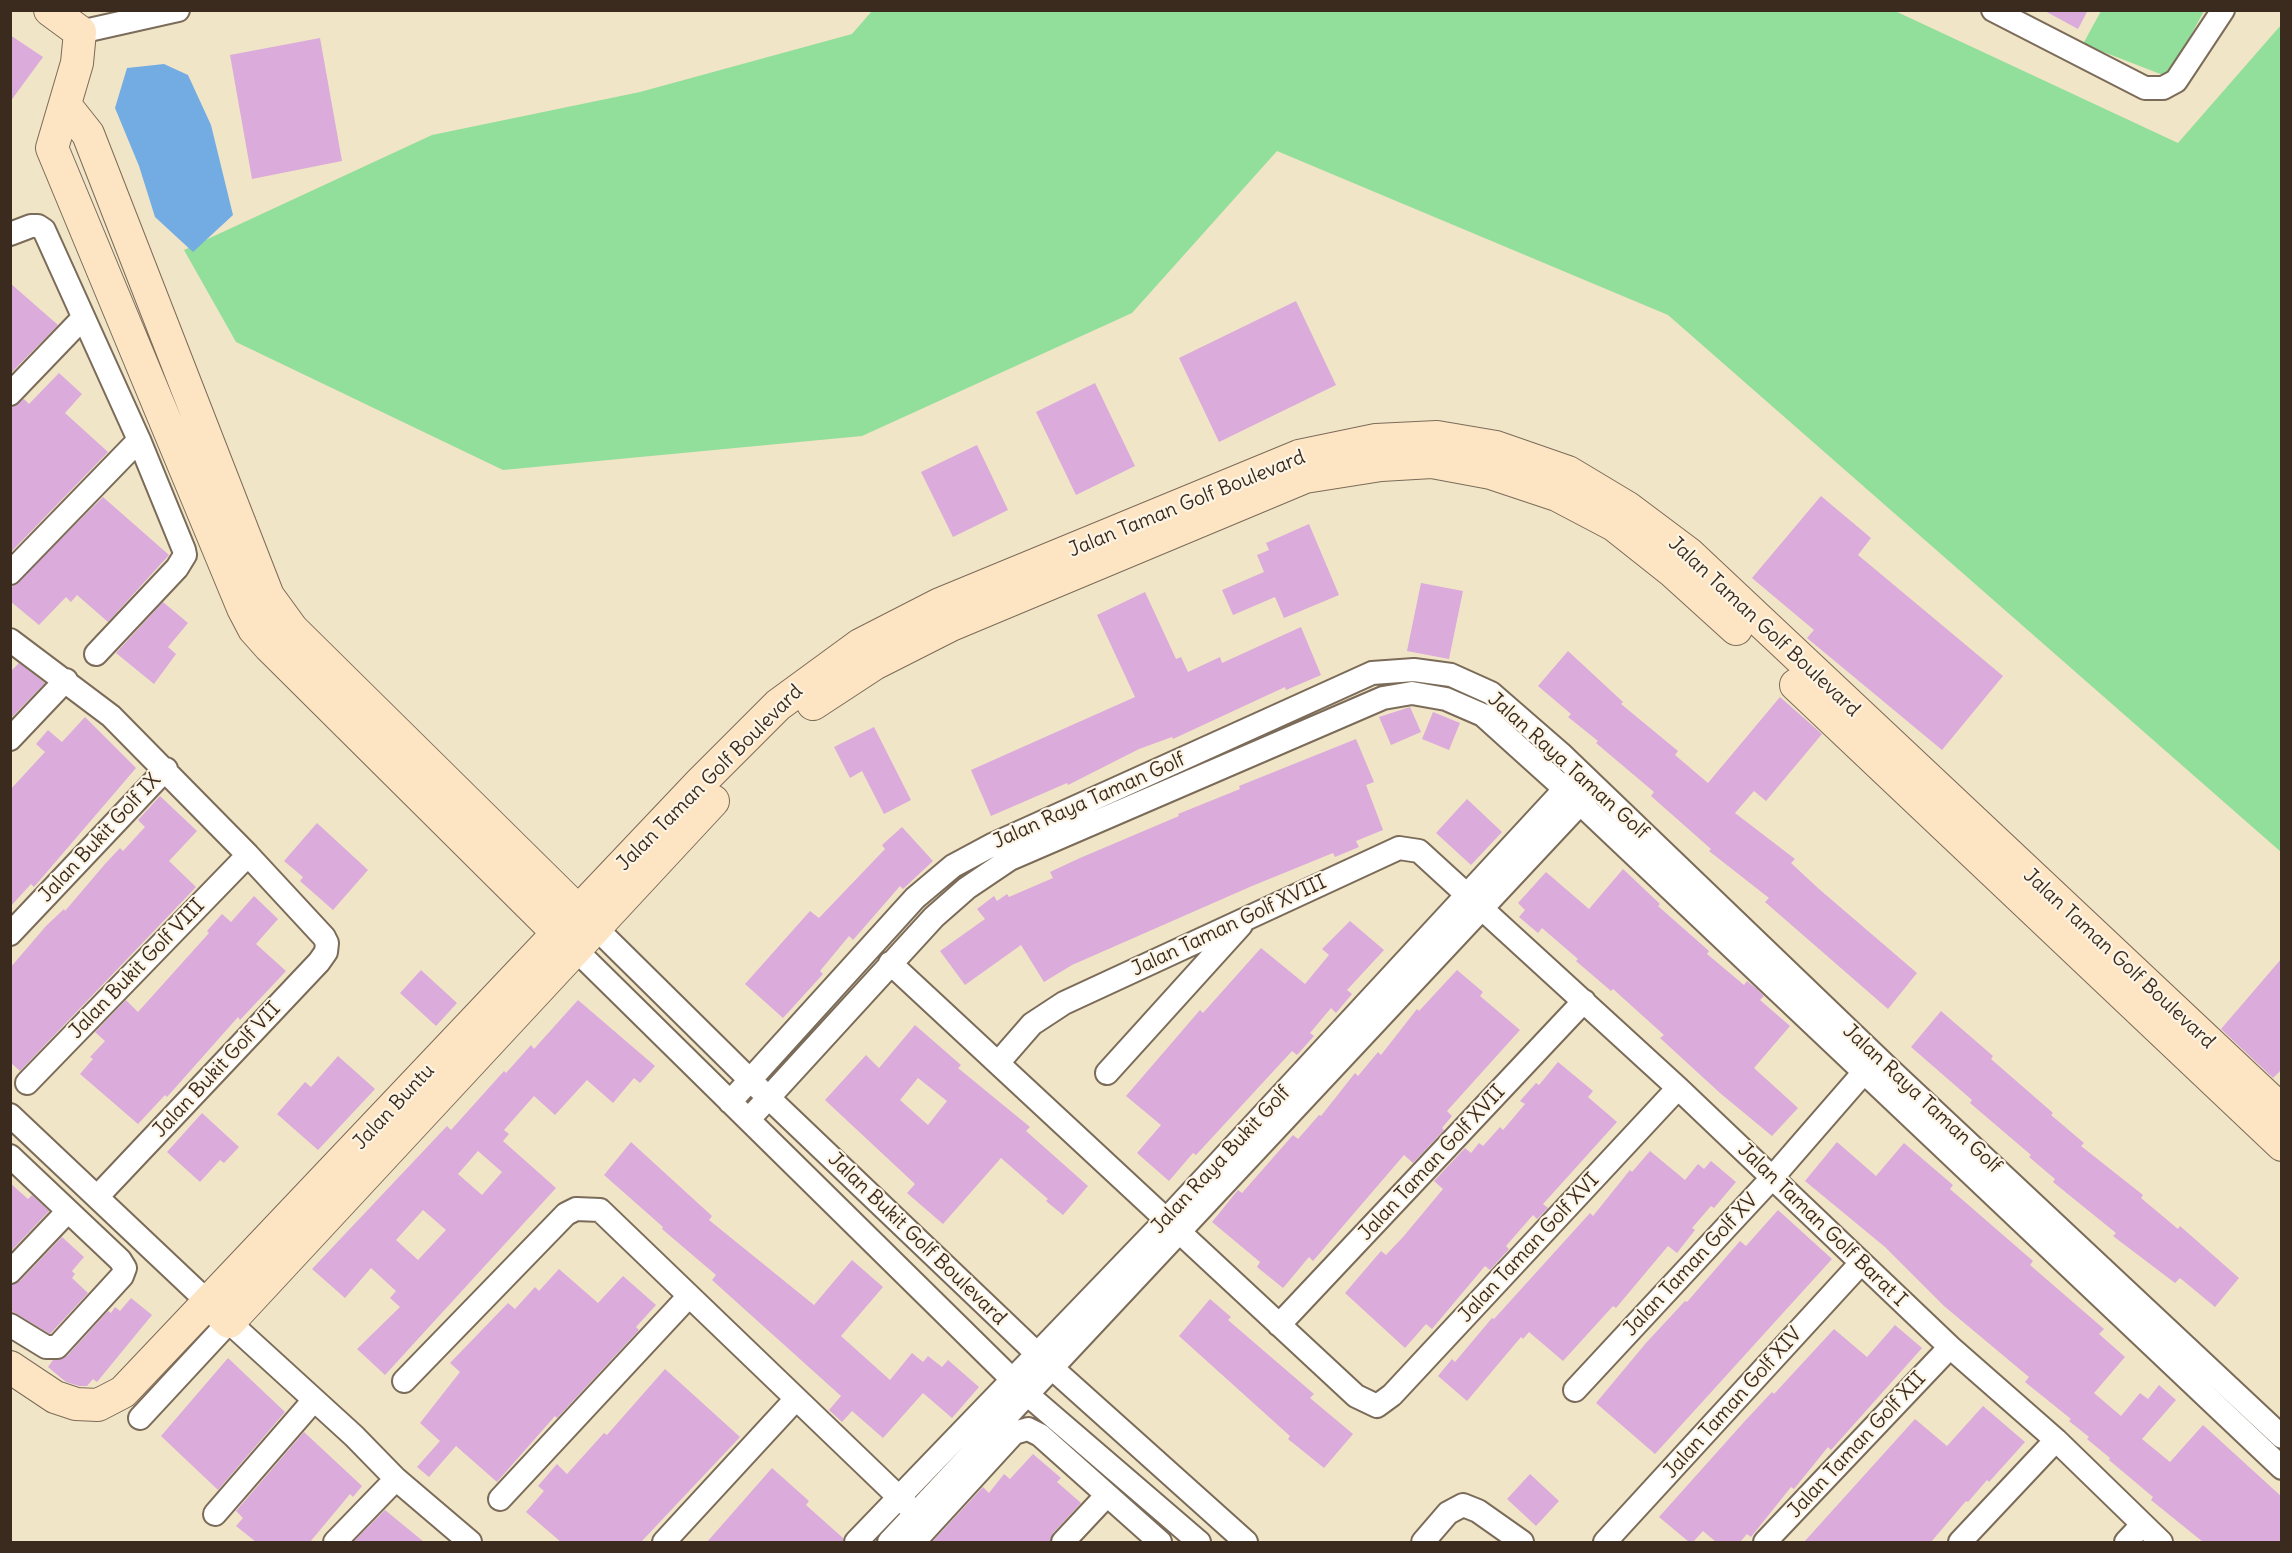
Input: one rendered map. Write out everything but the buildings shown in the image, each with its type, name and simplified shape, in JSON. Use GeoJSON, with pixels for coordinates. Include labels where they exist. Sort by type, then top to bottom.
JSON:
{"type":"FeatureCollection","features":[{"type":"Feature","properties":{"kind":"street"},"geometry":{"type":"LineString","coordinates":[[50,10],[80,32],[178,10]]}},
{"type":"Feature","properties":{"kind":"street"},"geometry":{"type":"LineString","coordinates":[[1993,10],[2145,88],[2163,88],[2176,81],[2223,10]]}},
{"type":"Feature","properties":{"kind":"street"},"geometry":{"type":"LineString","coordinates":[[80,32],[77,63],[52,148],[243,608],[254,628],[578,931]]}},
{"type":"Feature","properties":{"kind":"street"},"geometry":{"type":"LineString","coordinates":[[65,105],[88,134],[268,596],[292,629],[578,931]]}},
{"type":"Feature","properties":{"kind":"street"},"geometry":{"type":"LineString","coordinates":[[10,234],[30,226],[41,228],[139,440],[185,555],[177,568],[96,654]]}},
{"type":"Feature","properties":{"kind":"street"},"geometry":{"type":"LineString","coordinates":[[61,273],[96,257]]}},
{"type":"Feature","properties":{"kind":"street"},"geometry":{"type":"LineString","coordinates":[[10,394],[82,319]]}},
{"type":"Feature","properties":{"kind":"street"},"geometry":{"type":"LineString","coordinates":[[161,412],[192,400]]}},
{"type":"Feature","properties":{"kind":"street"},"geometry":{"type":"LineString","coordinates":[[10,573],[139,440]]}},
{"type":"Feature","properties":{"kind":"street","name":"Jalan Taman Golf Boulevard"},"geometry":{"type":"LineString","coordinates":[[578,931],[793,720],[822,697],[856,675],[951,626],[1305,477],[1381,465],[1432,462],[1491,473],[1557,495],[1614,525],[1720,599],[2282,1111]]}},
{"type":"Feature","properties":{"kind":"street","name":"Jalan Taman Golf Boulevard"},"geometry":{"type":"LineString","coordinates":[[1720,599],[2282,1144]]}},
{"type":"Feature","properties":{"kind":"street"},"geometry":{"type":"LineString","coordinates":[[10,640],[111,716],[166,769],[248,855]]}},
{"type":"Feature","properties":{"kind":"street","name":"Jalan Raya Taman Golf"},"geometry":{"type":"LineString","coordinates":[[730,1102],[915,898],[953,866],[994,844],[1372,673],[1414,670],[1451,675],[1491,693],[1580,788],[1870,1065],[2282,1468]]}},
{"type":"Feature","properties":{"kind":"street"},"geometry":{"type":"LineString","coordinates":[[10,739],[66,680]]}},
{"type":"Feature","properties":{"kind":"street","name":"Jalan Raya Taman Golf"},"geometry":{"type":"LineString","coordinates":[[749,1119],[934,917],[959,895],[1010,859],[1383,698],[1412,693],[1446,699],[1484,715],[1580,788]]}},
{"type":"Feature","properties":{"kind":"street","name":"Jalan Bukit Golf IX"},"geometry":{"type":"LineString","coordinates":[[10,934],[166,769]]}},
{"type":"Feature","properties":{"kind":"street","name":"Jalan Raya Bukit Golf"},"geometry":{"type":"LineString","coordinates":[[856,1542],[1013,1378],[1044,1361],[1174,1227],[1580,788]]}},
{"type":"Feature","properties":{"kind":"street","name":"Jalan Taman Golf XVIII"},"geometry":{"type":"LineString","coordinates":[[998,1062],[1032,1024],[1064,1002],[1399,848],[1419,851],[1475,902]]}},
{"type":"Feature","properties":{"kind":"street","name":"Jalan Bukit Golf VII"},"geometry":{"type":"LineString","coordinates":[[97,1197],[319,963],[326,952],[324,937],[248,855]]}},
{"type":"Feature","properties":{"kind":"street","name":"Jalan Bukit Golf VIII"},"geometry":{"type":"LineString","coordinates":[[27,1083],[248,855]]}},
{"type":"Feature","properties":{"kind":"street","name":"Jalan Taman Golf Barat I"},"geometry":{"type":"LineString","coordinates":[[1475,902],[1678,1088],[1950,1347],[2056,1440],[2161,1542]]}},
{"type":"Feature","properties":{"kind":"street"},"geometry":{"type":"LineString","coordinates":[[1107,1073],[1247,918]]}},
{"type":"Feature","properties":{"kind":"street","name":"Jalan Bukit Golf Boulevard"},"geometry":{"type":"LineString","coordinates":[[578,931],[754,1074],[769,1097],[1044,1361],[1246,1542]]}},
{"type":"Feature","properties":{"kind":"street","name":"Jalan Bukit Golf Boulevard"},"geometry":{"type":"LineString","coordinates":[[578,931],[730,1102],[1028,1395],[1198,1542]]}},
{"type":"Feature","properties":{"kind":"street","name":"Jalan Buntu"},"geometry":{"type":"LineString","coordinates":[[140,1418],[219,1312],[578,931]]}},
{"type":"Feature","properties":{"kind":"street"},"geometry":{"type":"LineString","coordinates":[[864,954],[887,967],[998,1062],[1279,1325]]}},
{"type":"Feature","properties":{"kind":"street"},"geometry":{"type":"LineString","coordinates":[[830,991],[850,1008]]}},
{"type":"Feature","properties":{"kind":"street","name":"Jalan Taman Golf XVII"},"geometry":{"type":"LineString","coordinates":[[1279,1325],[1584,1002]]}},
{"type":"Feature","properties":{"kind":"street","name":"Jalan Raya Taman Golf"},"geometry":{"type":"LineString","coordinates":[[1870,1065],[2282,1437]]}},
{"type":"Feature","properties":{"kind":"street","name":"Jalan Taman Golf XV"},"geometry":{"type":"LineString","coordinates":[[1575,1390],[1772,1178],[1870,1065]]}},
{"type":"Feature","properties":{"kind":"street","name":"Jalan Taman Golf XVI"},"geometry":{"type":"LineString","coordinates":[[1279,1325],[1356,1396],[1377,1406],[1385,1402],[1678,1088]]}},
{"type":"Feature","properties":{"kind":"street"},"geometry":{"type":"LineString","coordinates":[[10,1115],[396,1479],[470,1542]]}},
{"type":"Feature","properties":{"kind":"street"},"geometry":{"type":"LineString","coordinates":[[10,1156],[120,1260],[125,1268],[122,1276],[57,1347],[46,1347],[10,1325]]}},
{"type":"Feature","properties":{"kind":"street"},"geometry":{"type":"LineString","coordinates":[[404,1381],[566,1214],[576,1209],[600,1210],[610,1217],[795,1400],[916,1514]]}},
{"type":"Feature","properties":{"kind":"street"},"geometry":{"type":"LineString","coordinates":[[10,1272],[68,1211]]}},
{"type":"Feature","properties":{"kind":"street","name":"Jalan Taman Golf XIV"},"geometry":{"type":"LineString","coordinates":[[1605,1542],[1861,1263]]}},
{"type":"Feature","properties":{"kind":"street"},"geometry":{"type":"LineString","coordinates":[[500,1499],[689,1296]]}},
{"type":"Feature","properties":{"kind":"street","name":"Jalan Buntu"},"geometry":{"type":"LineString","coordinates":[[10,1367],[55,1397],[76,1404],[98,1405],[123,1392],[219,1312]]}},
{"type":"Feature","properties":{"kind":"street","name":"Jalan Taman Golf XII"},"geometry":{"type":"LineString","coordinates":[[1765,1542],[1950,1347]]}},
{"type":"Feature","properties":{"kind":"street","name":"Jalan Raya Bukit Golf"},"geometry":{"type":"LineString","coordinates":[[889,1542],[1028,1395],[1044,1361]]}},
{"type":"Feature","properties":{"kind":"street"},"geometry":{"type":"LineString","coordinates":[[215,1514],[314,1400]]}},
{"type":"Feature","properties":{"kind":"street"},"geometry":{"type":"LineString","coordinates":[[664,1542],[795,1400]]}},
{"type":"Feature","properties":{"kind":"street"},"geometry":{"type":"LineString","coordinates":[[914,1542],[1014,1433],[1028,1429],[1040,1435],[1160,1542]]}},
{"type":"Feature","properties":{"kind":"street"},"geometry":{"type":"LineString","coordinates":[[1960,1542],[2056,1440]]}},
{"type":"Feature","properties":{"kind":"street"},"geometry":{"type":"LineString","coordinates":[[334,1542],[396,1479]]}},
{"type":"Feature","properties":{"kind":"street"},"geometry":{"type":"LineString","coordinates":[[1063,1542],[1107,1495]]}},
{"type":"Feature","properties":{"kind":"street"},"geometry":{"type":"LineString","coordinates":[[1423,1542],[1448,1513],[1463,1505],[1478,1511],[1522,1542]]}},
{"type":"Feature","properties":{"kind":"street"},"geometry":{"type":"LineString","coordinates":[[2126,1542],[2142,1526]]}},
{"type":"Feature","properties":{"kind":"green space"},"geometry":{"type":"Polygon","coordinates":[[[872,11],[1895,11],[2178,143],[2281,25],[2281,852],[1668,315],[1277,151],[1132,313],[862,436],[503,470],[236,342],[184,250],[432,135],[640,92],[852,34],[872,11]]]}},
{"type":"Feature","properties":{"kind":"green space"},"geometry":{"type":"Polygon","coordinates":[[[2101,11],[2204,11],[2168,77],[2083,44],[2101,11]]]}},
{"type":"Feature","properties":{"kind":"water"},"geometry":{"type":"Polygon","coordinates":[[[164,64],[188,75],[211,125],[233,215],[193,252],[155,217],[139,166],[115,108],[127,68],[164,64]]]}}]}
